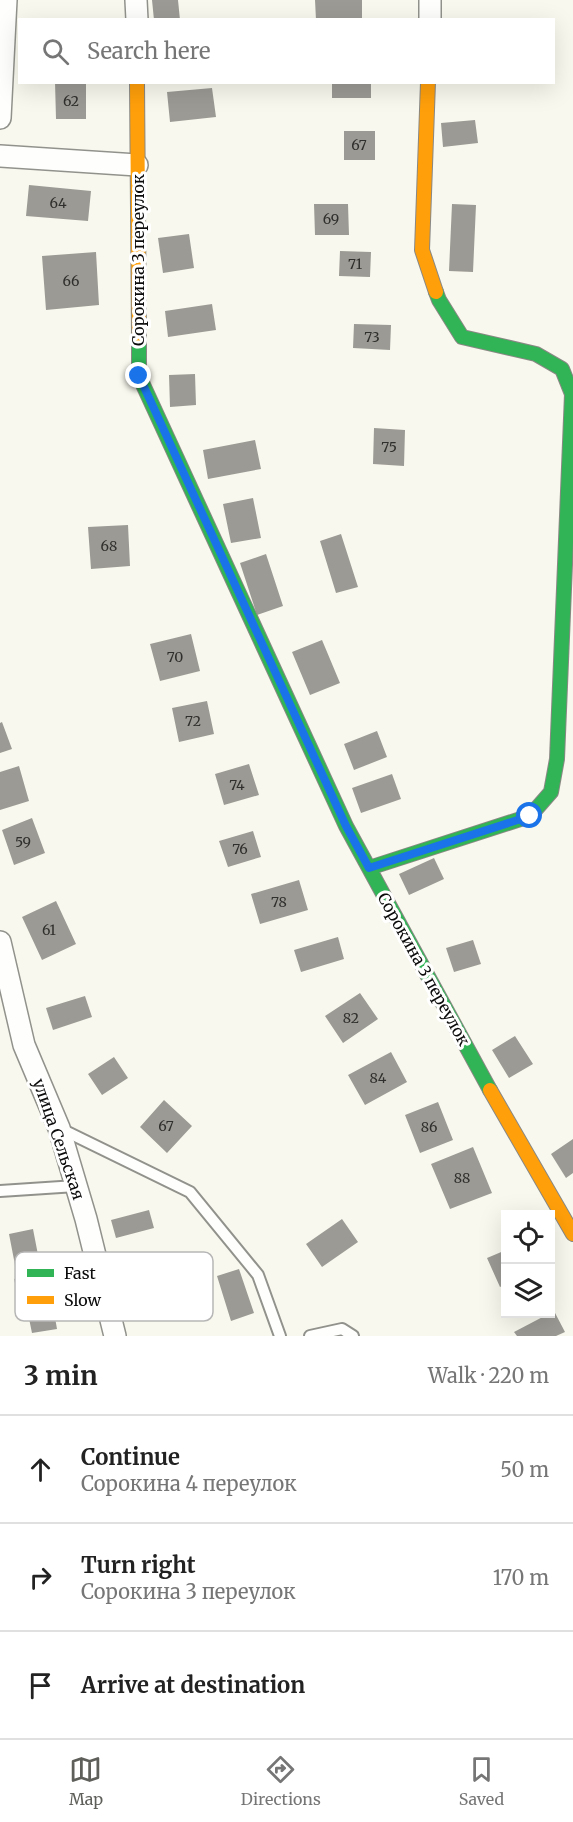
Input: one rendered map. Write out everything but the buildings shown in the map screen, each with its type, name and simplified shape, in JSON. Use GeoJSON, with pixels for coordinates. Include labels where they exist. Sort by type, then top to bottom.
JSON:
{"type":"FeatureCollection","features":[{"type":"Feature","properties":{"kind":"street"},"geometry":{"type":"LineString","coordinates":[[0,118],[6,0]]}},
{"type":"Feature","properties":{"kind":"street"},"geometry":{"type":"LineString","coordinates":[[136,0],[136,18]]}},
{"type":"Feature","properties":{"kind":"street"},"geometry":{"type":"LineString","coordinates":[[430,0],[430,18]]}},
{"type":"Feature","properties":{"kind":"street","name":"Сорокина 3 переулок"},"geometry":{"type":"LineString","coordinates":[[137,84],[139,376],[346,826],[489,1088],[573,1234]]}},
{"type":"Feature","properties":{"kind":"street"},"geometry":{"type":"LineString","coordinates":[[369,868],[530,816],[551,792],[557,759],[573,393],[562,369],[536,354],[462,337],[439,300],[422,250],[428,84]]}},
{"type":"Feature","properties":{"kind":"street"},"geometry":{"type":"LineString","coordinates":[[0,156],[137,165]]}},
{"type":"Feature","properties":{"kind":"street","name":"улица Сельская"},"geometry":{"type":"LineString","coordinates":[[0,942],[24,1045],[58,1128],[94,1252]]}},
{"type":"Feature","properties":{"kind":"street","name":"улица Сельская"},"geometry":{"type":"LineString","coordinates":[[111,1321],[115,1336]]}},
{"type":"Feature","properties":{"kind":"lane"},"geometry":{"type":"LineString","coordinates":[[58,1128],[190,1192],[258,1275],[280,1336]]}},
{"type":"Feature","properties":{"kind":"lane"},"geometry":{"type":"LineString","coordinates":[[0,1191],[76,1186]]}},
{"type":"Feature","properties":{"kind":"lane"},"geometry":{"type":"LineString","coordinates":[[310,1336],[342,1329],[353,1336]]}},
{"type":"Feature","properties":{"kind":"traffic: fast"},"geometry":{"type":"LineString","coordinates":[[369,868],[530,816],[551,792],[557,759],[572,394],[562,369],[536,354],[462,337],[436,292]]}},
{"type":"Feature","properties":{"kind":"traffic: fast"},"geometry":{"type":"LineString","coordinates":[[139,336],[139,376],[346,826],[490,1090]]}},
{"type":"Feature","properties":{"kind":"traffic: slow"},"geometry":{"type":"LineString","coordinates":[[137,84],[139,336]]}},
{"type":"Feature","properties":{"kind":"traffic: slow"},"geometry":{"type":"LineString","coordinates":[[428,84],[422,250],[436,292]]}},
{"type":"Feature","properties":{"kind":"traffic: slow"},"geometry":{"type":"LineString","coordinates":[[490,1090],[573,1234]]}},
{"type":"Feature","properties":{"kind":"route"},"geometry":{"type":"LineString","coordinates":[[139,376],[346,826],[369,868],[530,816]]}}]}
